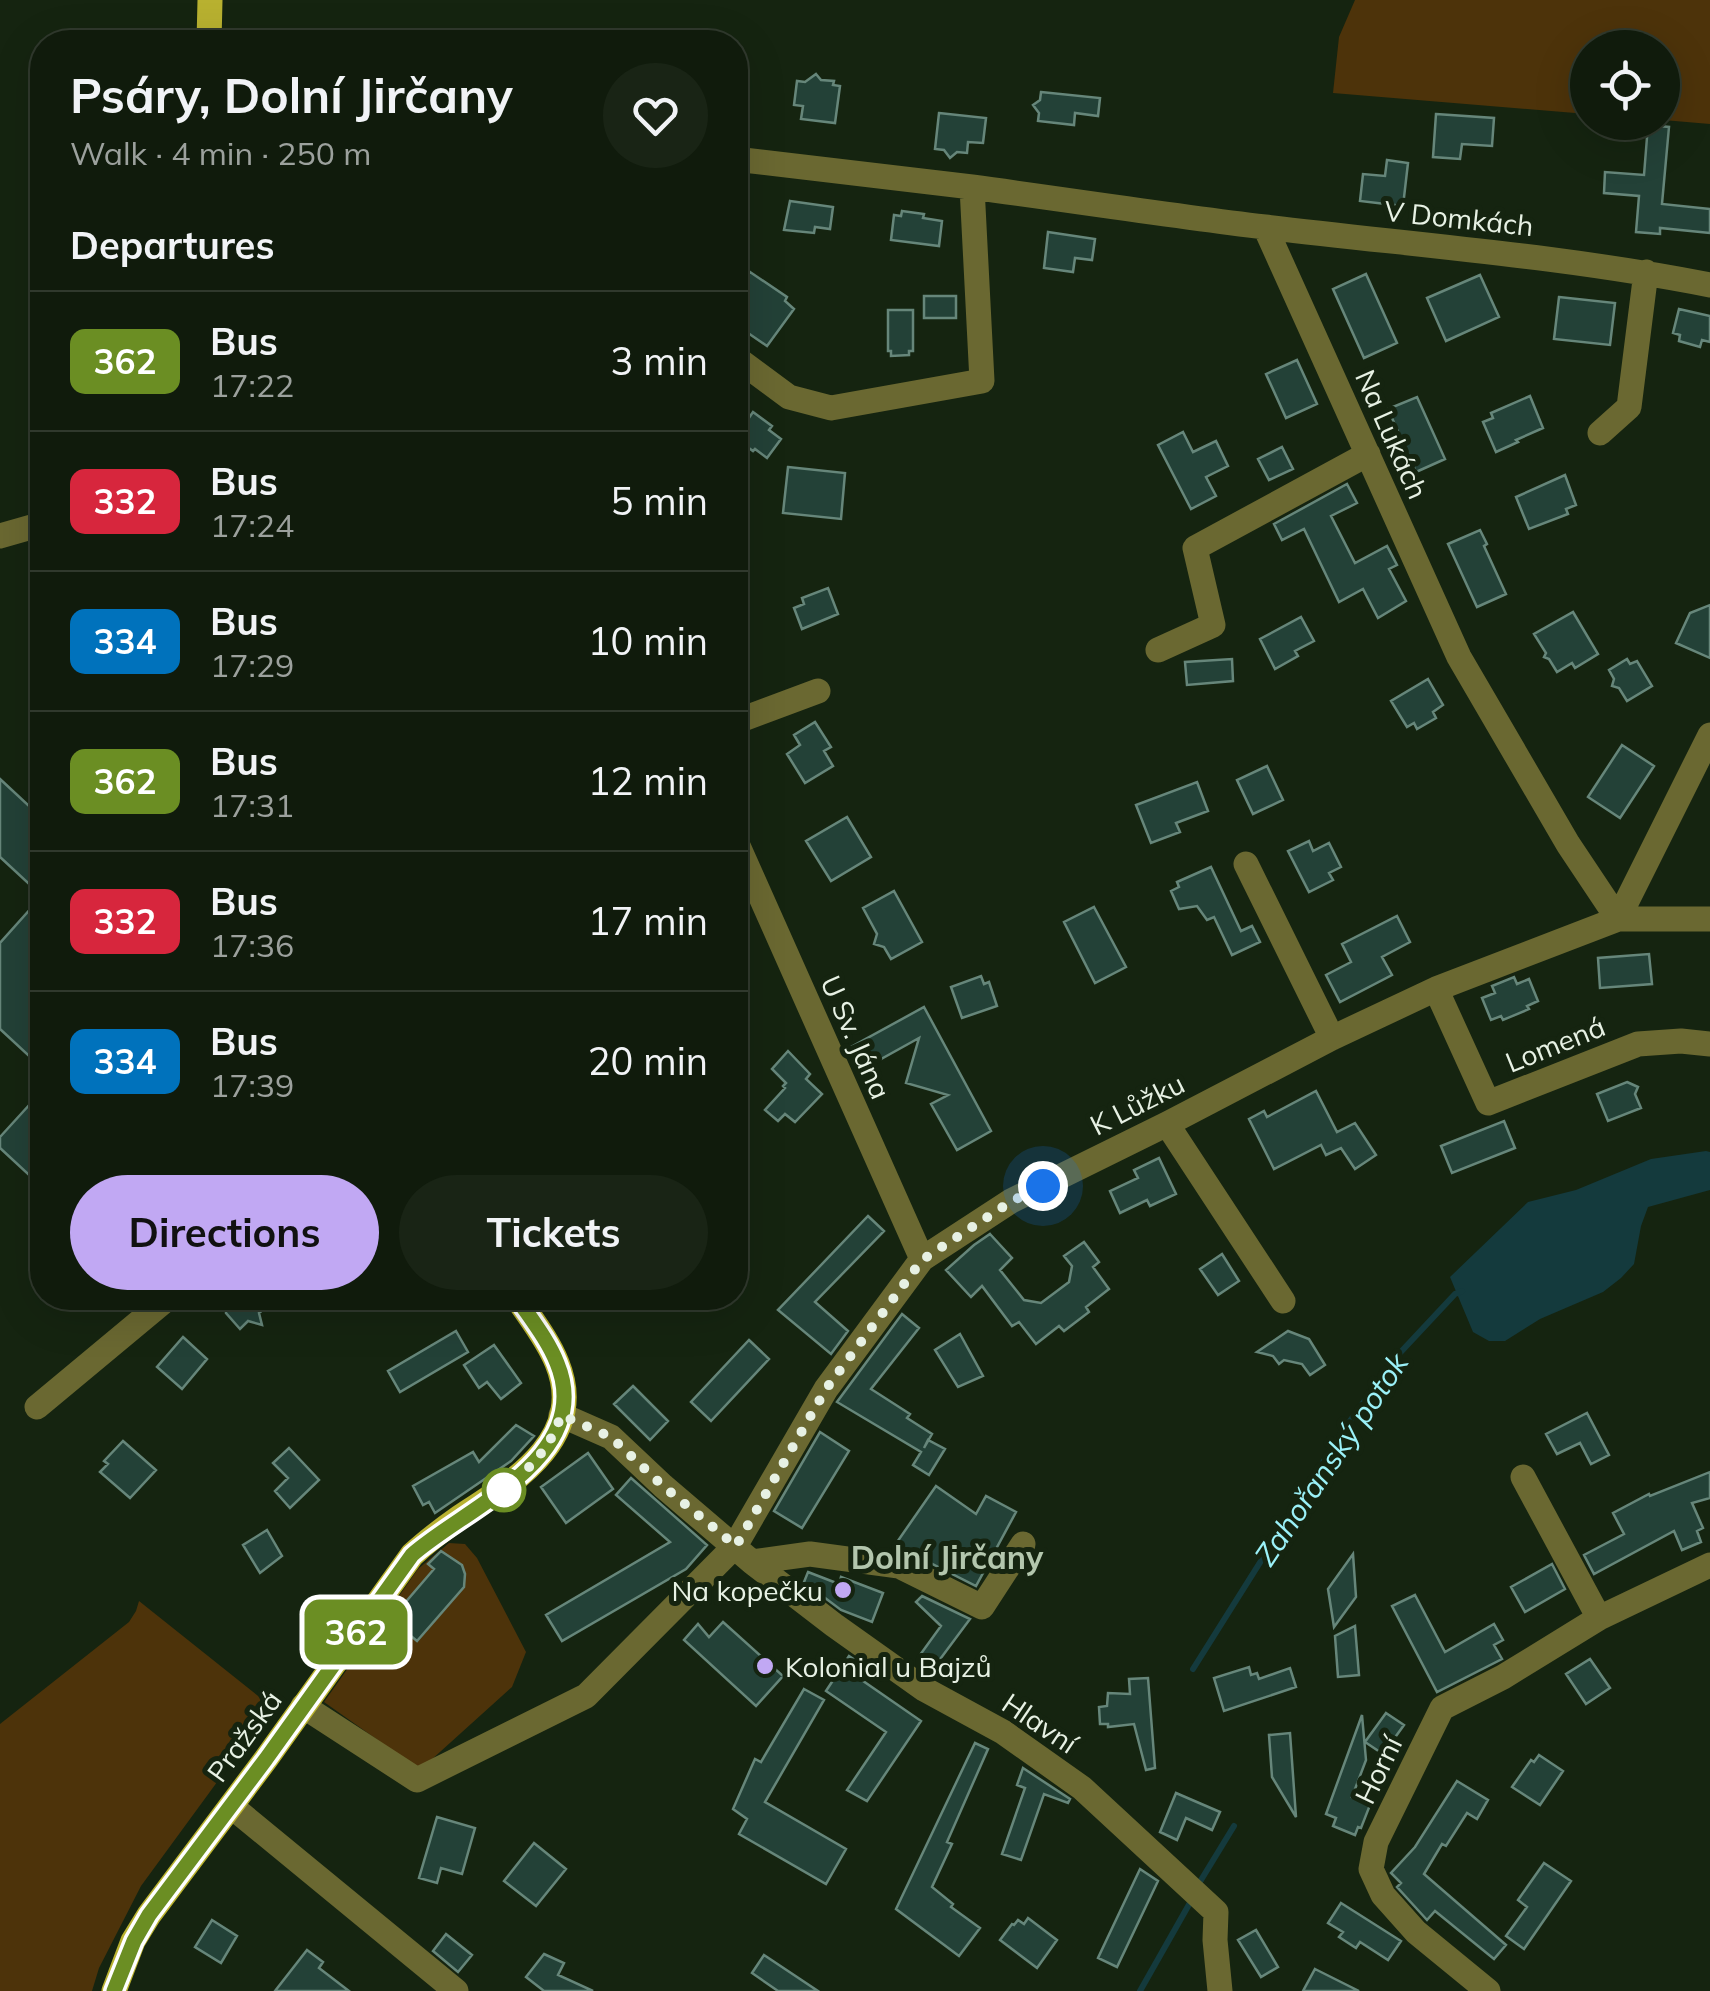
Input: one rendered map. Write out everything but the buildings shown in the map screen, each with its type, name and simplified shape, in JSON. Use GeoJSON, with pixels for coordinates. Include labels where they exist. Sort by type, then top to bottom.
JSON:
{"type":"FeatureCollection","features":[{"type":"Feature","properties":{"kind":"main road"},"geometry":{"type":"LineString","coordinates":[[209,30],[210,0]]}},
{"type":"Feature","properties":{"kind":"main road"},"geometry":{"type":"LineString","coordinates":[[525,1310],[559,1366],[561,1415]]}},
{"type":"Feature","properties":{"kind":"main road","name":"Pražská"},"geometry":{"type":"LineString","coordinates":[[114,1991],[149,1915],[412,1555],[530,1468],[552,1438],[561,1415]]}},
{"type":"Feature","properties":{"kind":"street"},"geometry":{"type":"LineString","coordinates":[[748,160],[972,186],[1265,227]]}},
{"type":"Feature","properties":{"kind":"street"},"geometry":{"type":"LineString","coordinates":[[748,366],[789,396],[831,408],[982,382],[972,186]]}},
{"type":"Feature","properties":{"kind":"street","name":"V Domkách"},"geometry":{"type":"LineString","coordinates":[[1265,227],[1513,253],[1710,284]]}},
{"type":"Feature","properties":{"kind":"street","name":"Na Lukách"},"geometry":{"type":"LineString","coordinates":[[1265,227],[1460,657],[1568,844],[1618,919]]}},
{"type":"Feature","properties":{"kind":"street"},"geometry":{"type":"LineString","coordinates":[[1600,433],[1630,407],[1646,272]]}},
{"type":"Feature","properties":{"kind":"street"},"geometry":{"type":"LineString","coordinates":[[1158,650],[1213,625],[1195,548],[1368,454]]}},
{"type":"Feature","properties":{"kind":"street"},"geometry":{"type":"LineString","coordinates":[[0,536],[30,527]]}},
{"type":"Feature","properties":{"kind":"street"},"geometry":{"type":"LineString","coordinates":[[748,717],[818,691]]}},
{"type":"Feature","properties":{"kind":"street"},"geometry":{"type":"LineString","coordinates":[[1618,919],[1710,735]]}},
{"type":"Feature","properties":{"kind":"street"},"geometry":{"type":"LineString","coordinates":[[1246,864],[1332,1038]]}},
{"type":"Feature","properties":{"kind":"street","name":"U Sv. Jána"},"geometry":{"type":"LineString","coordinates":[[748,868],[922,1260]]}},
{"type":"Feature","properties":{"kind":"street","name":"K Lůžku"},"geometry":{"type":"LineString","coordinates":[[304,1706],[417,1780],[586,1696],[744,1554],[826,1389],[922,1260],[1012,1201],[1436,989],[1618,919],[1710,919]]}},
{"type":"Feature","properties":{"kind":"street","name":"Lomená"},"geometry":{"type":"LineString","coordinates":[[1436,989],[1488,1103],[1638,1044],[1710,1044]]}},
{"type":"Feature","properties":{"kind":"street"},"geometry":{"type":"LineString","coordinates":[[1168,1124],[1283,1300]]}},
{"type":"Feature","properties":{"kind":"street"},"geometry":{"type":"LineString","coordinates":[[37,1407],[154,1310]]}},
{"type":"Feature","properties":{"kind":"street","name":"Hlavní"},"geometry":{"type":"LineString","coordinates":[[561,1415],[611,1437],[744,1554],[924,1690],[1003,1732],[1082,1788],[1216,1912],[1220,1991]]}},
{"type":"Feature","properties":{"kind":"street"},"geometry":{"type":"LineString","coordinates":[[1523,1477],[1599,1618]]}},
{"type":"Feature","properties":{"kind":"street"},"geometry":{"type":"LineString","coordinates":[[744,1554],[810,1554],[900,1566],[982,1607],[1023,1544]]}},
{"type":"Feature","properties":{"kind":"street","name":"Horní"},"geometry":{"type":"LineString","coordinates":[[1488,1991],[1416,1932],[1383,1895],[1371,1869],[1376,1842],[1442,1708],[1503,1678],[1599,1618],[1710,1564]]}},
{"type":"Feature","properties":{"kind":"street"},"geometry":{"type":"LineString","coordinates":[[231,1806],[456,1991]]}},
{"type":"Feature","properties":{"kind":"shaded area"},"geometry":{"type":"Polygon","coordinates":[[[1355,0],[1710,0],[1710,124],[1680,121],[1680,30],[1570,30],[1570,113],[1333,93],[1339,37],[1355,0]]]}},
{"type":"Feature","properties":{"kind":"shaded area"},"geometry":{"type":"Polygon","coordinates":[[[449,1543],[465,1544],[477,1558],[526,1652],[512,1687],[420,1770],[324,1702],[418,1569],[449,1543]],[[454,1560],[428,1564],[434,1569],[392,1618],[398,1624],[388,1636],[400,1647],[411,1636],[418,1641],[461,1590],[465,1574],[461,1564],[454,1560]]]}},
{"type":"Feature","properties":{"kind":"shaded area"},"geometry":{"type":"Polygon","coordinates":[[[139,1601],[272,1707],[141,1886],[99,1968],[92,1991],[0,1991],[0,1724],[129,1622],[139,1601]]]}},
{"type":"Feature","properties":{"kind":"water"},"geometry":{"type":"Polygon","coordinates":[[[1710,1152],[1710,1190],[1648,1207],[1634,1264],[1603,1292],[1540,1319],[1505,1341],[1489,1341],[1473,1332],[1450,1277],[1528,1202],[1576,1190],[1651,1159],[1710,1152]]]}},
{"type":"Feature","properties":{"kind":"waterway","name":"Zahořanský potok"},"geometry":{"type":"LineString","coordinates":[[1193,1669],[1342,1432],[1398,1355],[1462,1291]]}},
{"type":"Feature","properties":{"kind":"waterway","name":"Zahořanský potok"},"geometry":{"type":"LineString","coordinates":[[1198,1885],[1234,1826]]}},
{"type":"Feature","properties":{"kind":"waterway","name":"Zahořanský potok"},"geometry":{"type":"LineString","coordinates":[[1140,1991],[1191,1901]]}},
{"type":"Feature","properties":{"kind":"bus line","name":"362"},"geometry":{"type":"LineString","coordinates":[[114,1991],[149,1915],[412,1555],[514,1482],[543,1453],[557,1430],[563,1400],[559,1366],[525,1310]]}},
{"type":"Feature","properties":{"kind":"place","name":"Na kopečku"},"geometry":{"type":"Point","coordinates":[843,1590]}},
{"type":"Feature","properties":{"kind":"place","name":"Kolonial u Bajzů"},"geometry":{"type":"Point","coordinates":[765,1666]}},
{"type":"Feature","properties":{"kind":"district","name":"Dolní Jirčany"},"geometry":{"type":"Point","coordinates":[947,1557]}},
{"type":"Feature","properties":{"kind":"route"},"geometry":{"type":"LineString","coordinates":[[504,1490],[496,1496],[543,1453],[561,1415],[611,1437],[736,1546],[826,1389],[922,1260],[1012,1201],[1043,1186]]}}]}
